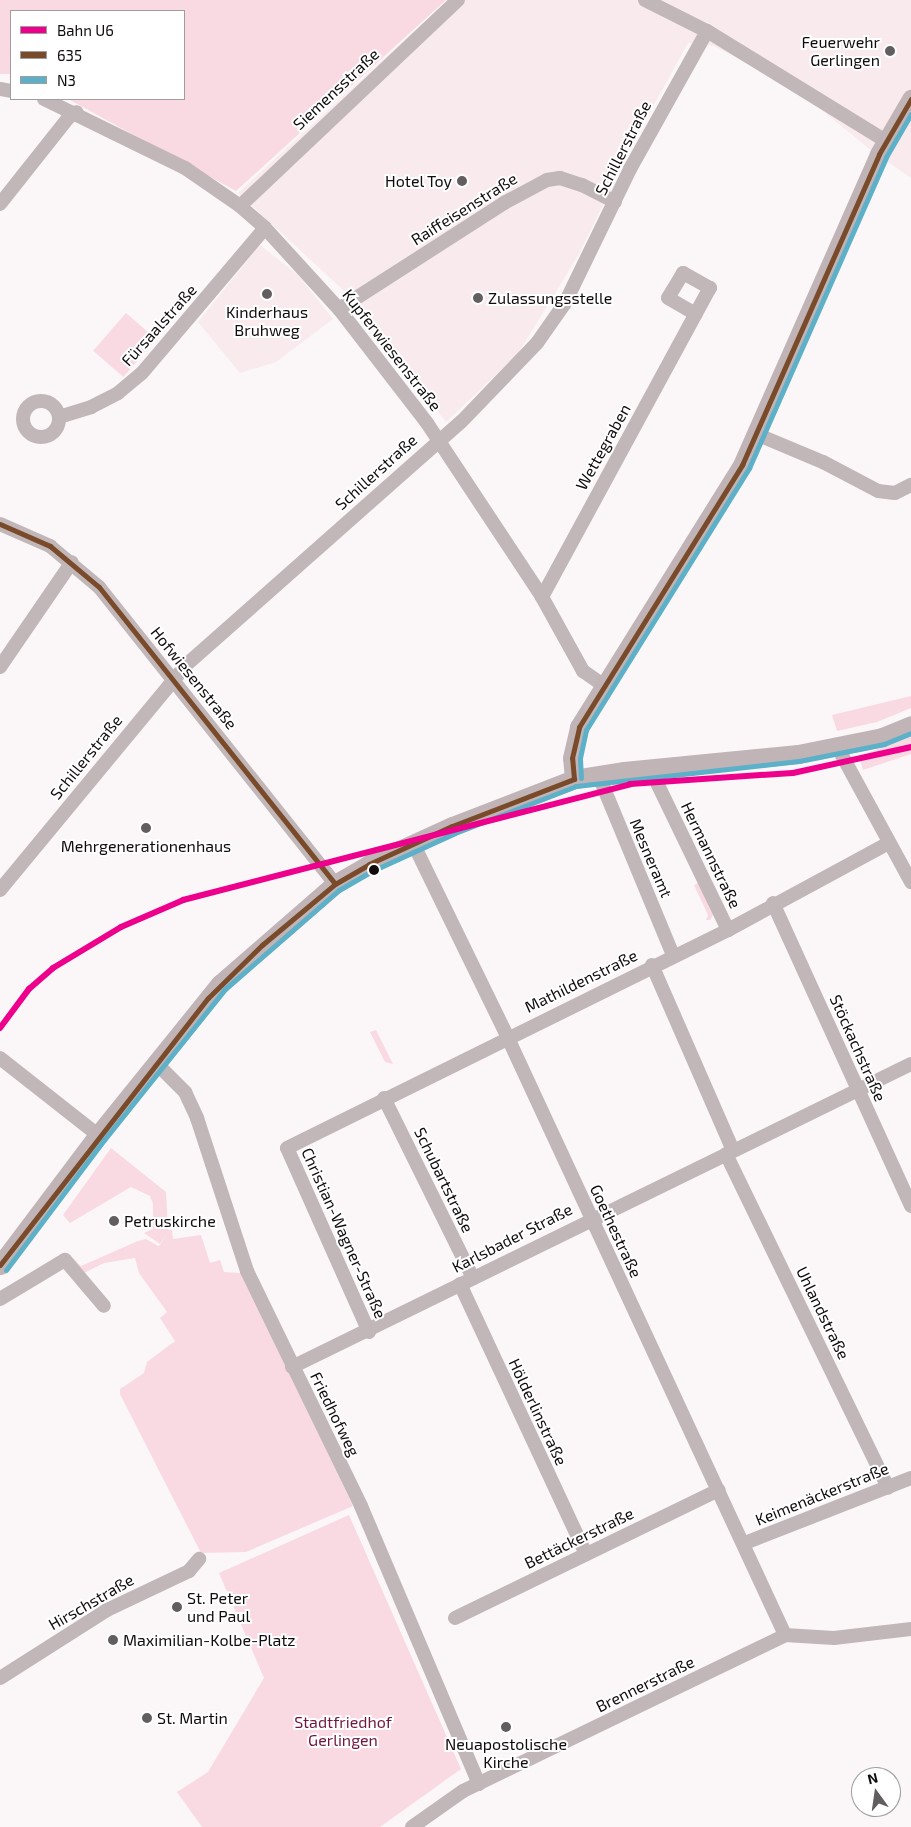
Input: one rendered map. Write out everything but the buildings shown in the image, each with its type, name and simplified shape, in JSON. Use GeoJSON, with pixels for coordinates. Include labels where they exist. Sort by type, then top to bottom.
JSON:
{"type":"FeatureCollection","features":[{"type":"Feature","properties":{"kind":"main road"},"geometry":{"type":"LineString","coordinates":[[574,779],[572,758],[579,727],[603,685],[738,473],[886,141],[911,99]]}},
{"type":"Feature","properties":{"kind":"main road"},"geometry":{"type":"LineString","coordinates":[[0,1265],[98,1136],[220,984],[335,884],[413,843],[574,779],[598,774],[838,748],[882,737],[911,725]]}},
{"type":"Feature","properties":{"kind":"street","name":"Siemensstraße"},"geometry":{"type":"LineString","coordinates":[[240,206],[458,0]]}},
{"type":"Feature","properties":{"kind":"street"},"geometry":{"type":"LineString","coordinates":[[645,0],[708,31],[886,141]]}},
{"type":"Feature","properties":{"kind":"street","name":"Schillerstraße"},"geometry":{"type":"LineString","coordinates":[[0,890],[172,680],[508,377],[542,336],[565,303],[676,84],[708,31]]}},
{"type":"Feature","properties":{"kind":"street","name":"Kupferwiesenstraße"},"geometry":{"type":"LineString","coordinates":[[47,100],[77,112],[185,168],[240,206],[265,228],[339,309],[438,440],[542,597],[583,671],[603,685]]}},
{"type":"Feature","properties":{"kind":"street"},"geometry":{"type":"LineString","coordinates":[[0,204],[69,118],[77,112]]}},
{"type":"Feature","properties":{"kind":"street","name":"Raiffeisenstraße"},"geometry":{"type":"LineString","coordinates":[[339,309],[504,203],[547,180],[560,178],[582,184],[615,202]]}},
{"type":"Feature","properties":{"kind":"street","name":"Fürsaalstraße"},"geometry":{"type":"LineString","coordinates":[[59,417],[98,404],[142,374],[265,228]]}},
{"type":"Feature","properties":{"kind":"street","name":"Wettegraben"},"geometry":{"type":"LineString","coordinates":[[542,597],[696,314]]}},
{"type":"Feature","properties":{"kind":"street"},"geometry":{"type":"LineString","coordinates":[[756,434],[822,462],[878,491],[895,493],[911,485]]}},
{"type":"Feature","properties":{"kind":"street","name":"Hofwiesenstraße"},"geometry":{"type":"LineString","coordinates":[[0,524],[50,546],[72,562],[98,587],[335,884]]}},
{"type":"Feature","properties":{"kind":"street"},"geometry":{"type":"LineString","coordinates":[[0,667],[72,562]]}},
{"type":"Feature","properties":{"kind":"street"},"geometry":{"type":"LineString","coordinates":[[838,748],[911,882]]}},
{"type":"Feature","properties":{"kind":"street","name":"Hermannstraße"},"geometry":{"type":"LineString","coordinates":[[655,768],[658,785],[728,930]]}},
{"type":"Feature","properties":{"kind":"street","name":"Mesneramt"},"geometry":{"type":"LineString","coordinates":[[598,774],[673,955]]}},
{"type":"Feature","properties":{"kind":"street","name":"Goethestraße"},"geometry":{"type":"LineString","coordinates":[[413,843],[507,1036],[745,1544],[785,1635]]}},
{"type":"Feature","properties":{"kind":"street","name":"Mathildenstraße"},"geometry":{"type":"LineString","coordinates":[[287,1148],[507,1036],[728,930],[773,903],[889,843]]}},
{"type":"Feature","properties":{"kind":"street","name":"Stöckachstraße"},"geometry":{"type":"LineString","coordinates":[[773,903],[911,1206]]}},
{"type":"Feature","properties":{"kind":"street","name":"Uhlandstraße"},"geometry":{"type":"LineString","coordinates":[[652,965],[730,1152],[888,1488]]}},
{"type":"Feature","properties":{"kind":"street"},"geometry":{"type":"LineString","coordinates":[[0,1058],[98,1136]]}},
{"type":"Feature","properties":{"kind":"street","name":"Friedhofweg"},"geometry":{"type":"LineString","coordinates":[[157,1064],[184,1092],[197,1118],[248,1271],[292,1367],[361,1506],[479,1784]]}},
{"type":"Feature","properties":{"kind":"street","name":"Karlsbader Straße"},"geometry":{"type":"LineString","coordinates":[[292,1367],[369,1332],[591,1218],[911,1064]]}},
{"type":"Feature","properties":{"kind":"street","name":"Schubartstraße"},"geometry":{"type":"LineString","coordinates":[[384,1098],[473,1278]]}},
{"type":"Feature","properties":{"kind":"street","name":"Christian-Wagner-Straße"},"geometry":{"type":"LineString","coordinates":[[287,1148],[369,1332]]}},
{"type":"Feature","properties":{"kind":"street"},"geometry":{"type":"LineString","coordinates":[[0,1299],[65,1260],[104,1306]]}},
{"type":"Feature","properties":{"kind":"street","name":"Hölderlinstraße"},"geometry":{"type":"LineString","coordinates":[[460,1284],[586,1554]]}},
{"type":"Feature","properties":{"kind":"street","name":"Keimenäckerstraße"},"geometry":{"type":"LineString","coordinates":[[745,1544],[911,1478]]}},
{"type":"Feature","properties":{"kind":"street","name":"Bettäckerstraße"},"geometry":{"type":"LineString","coordinates":[[455,1618],[719,1490]]}},
{"type":"Feature","properties":{"kind":"street","name":"Hirschstraße"},"geometry":{"type":"LineString","coordinates":[[0,1678],[107,1610],[189,1571],[199,1559]]}},
{"type":"Feature","properties":{"kind":"street","name":"Brennerstraße"},"geometry":{"type":"LineString","coordinates":[[412,1827],[479,1784],[785,1635],[834,1638],[911,1629]]}},
{"type":"Feature","properties":{"kind":"shaded area"},"geometry":{"type":"Polygon","coordinates":[[[448,0],[911,0],[911,178],[872,151],[796,89],[714,46],[688,43],[639,132],[579,254],[517,355],[446,422],[342,289],[238,193],[448,0]]]}},
{"type":"Feature","properties":{"kind":"shaded area","name":"Kinderhaus Bruhweg"},"geometry":{"type":"Polygon","coordinates":[[[260,245],[298,275],[333,319],[276,362],[240,373],[198,322],[260,245]]]}},
{"type":"Feature","properties":{"kind":"green space"},"geometry":{"type":"Polygon","coordinates":[[[0,0],[446,0],[236,191],[70,100],[185,100],[185,10],[10,10],[10,74],[0,74],[0,0]]]}},
{"type":"Feature","properties":{"kind":"green space"},"geometry":{"type":"Polygon","coordinates":[[[126,313],[156,339],[123,377],[93,351],[126,313]]]}},
{"type":"Feature","properties":{"kind":"green space"},"geometry":{"type":"Polygon","coordinates":[[[911,696],[911,708],[877,722],[837,731],[832,715],[911,696]]]}},
{"type":"Feature","properties":{"kind":"green space"},"geometry":{"type":"Polygon","coordinates":[[[911,737],[911,754],[863,770],[859,756],[911,737]]]}},
{"type":"Feature","properties":{"kind":"green space"},"geometry":{"type":"Polygon","coordinates":[[[698,883],[713,915],[710,920],[706,920],[708,915],[694,885],[698,883]]]}},
{"type":"Feature","properties":{"kind":"green space"},"geometry":{"type":"Polygon","coordinates":[[[376,1030],[393,1064],[385,1062],[370,1032],[376,1030]]]}},
{"type":"Feature","properties":{"kind":"green space"},"geometry":{"type":"Polygon","coordinates":[[[111,1148],[166,1192],[168,1230],[172,1230],[173,1239],[201,1235],[210,1263],[220,1260],[224,1272],[242,1273],[353,1506],[246,1552],[201,1553],[120,1394],[120,1389],[144,1373],[147,1362],[175,1341],[160,1318],[167,1312],[139,1273],[135,1258],[104,1263],[84,1273],[70,1258],[72,1257],[81,1266],[138,1241],[146,1239],[158,1246],[160,1245],[167,1233],[160,1244],[144,1233],[153,1229],[149,1221],[153,1218],[153,1204],[150,1196],[131,1187],[70,1223],[63,1215],[111,1148]]]}},
{"type":"Feature","properties":{"kind":"green space","name":"Stadtfriedhof Gerlingen"},"geometry":{"type":"Polygon","coordinates":[[[349,1515],[461,1769],[380,1827],[202,1827],[177,1792],[208,1772],[264,1678],[219,1573],[349,1515]]]}},
{"type":"Feature","properties":{"kind":"rail line","name":"U6"},"geometry":{"type":"LineString","coordinates":[[0,1028],[29,989],[53,968],[121,927],[183,900],[630,784],[793,773],[911,747]]}},
{"type":"Feature","properties":{"kind":"transit line","name":"635"},"geometry":{"type":"LineString","coordinates":[[574,779],[572,758],[579,727],[742,465],[879,154],[911,99]]}},
{"type":"Feature","properties":{"kind":"transit line","name":"N3"},"geometry":{"type":"LineString","coordinates":[[581,778],[580,758],[586,730],[749,468],[886,157],[911,114]]}},
{"type":"Feature","properties":{"kind":"transit line","name":"635"},"geometry":{"type":"LineString","coordinates":[[0,524],[50,546],[99,587],[335,884]]}},
{"type":"Feature","properties":{"kind":"transit line","name":"N3"},"geometry":{"type":"LineString","coordinates":[[6,1270],[104,1140],[225,989],[339,890],[372,871],[455,833],[576,786],[799,761],[884,744],[911,733]]}},
{"type":"Feature","properties":{"kind":"transit line","name":"635"},"geometry":{"type":"LineString","coordinates":[[0,1265],[208,998],[262,945],[335,884],[369,864],[452,826],[574,779]]}},
{"type":"Feature","properties":{"kind":"place","name":"Feuerwehr Gerlingen"},"geometry":{"type":"Point","coordinates":[890,51]}},
{"type":"Feature","properties":{"kind":"place","name":"Hotel Toy"},"geometry":{"type":"Point","coordinates":[462,181]}},
{"type":"Feature","properties":{"kind":"place","name":"Kinderhaus Bruhweg"},"geometry":{"type":"Point","coordinates":[267,294]}},
{"type":"Feature","properties":{"kind":"place","name":"Zulassungsstelle"},"geometry":{"type":"Point","coordinates":[478,298]}},
{"type":"Feature","properties":{"kind":"place","name":"Mehrgenerationenhaus"},"geometry":{"type":"Point","coordinates":[146,828]}},
{"type":"Feature","properties":{"kind":"place","name":"Petruskirche"},"geometry":{"type":"Point","coordinates":[114,1221]}},
{"type":"Feature","properties":{"kind":"place","name":"St. Peter und Paul"},"geometry":{"type":"Point","coordinates":[177,1607]}},
{"type":"Feature","properties":{"kind":"place","name":"Maximilian-Kolbe-Platz"},"geometry":{"type":"Point","coordinates":[113,1640]}},
{"type":"Feature","properties":{"kind":"place","name":"St. Martin"},"geometry":{"type":"Point","coordinates":[147,1718]}},
{"type":"Feature","properties":{"kind":"place","name":"Neuapostolische Kirche"},"geometry":{"type":"Point","coordinates":[506,1727]}}]}
